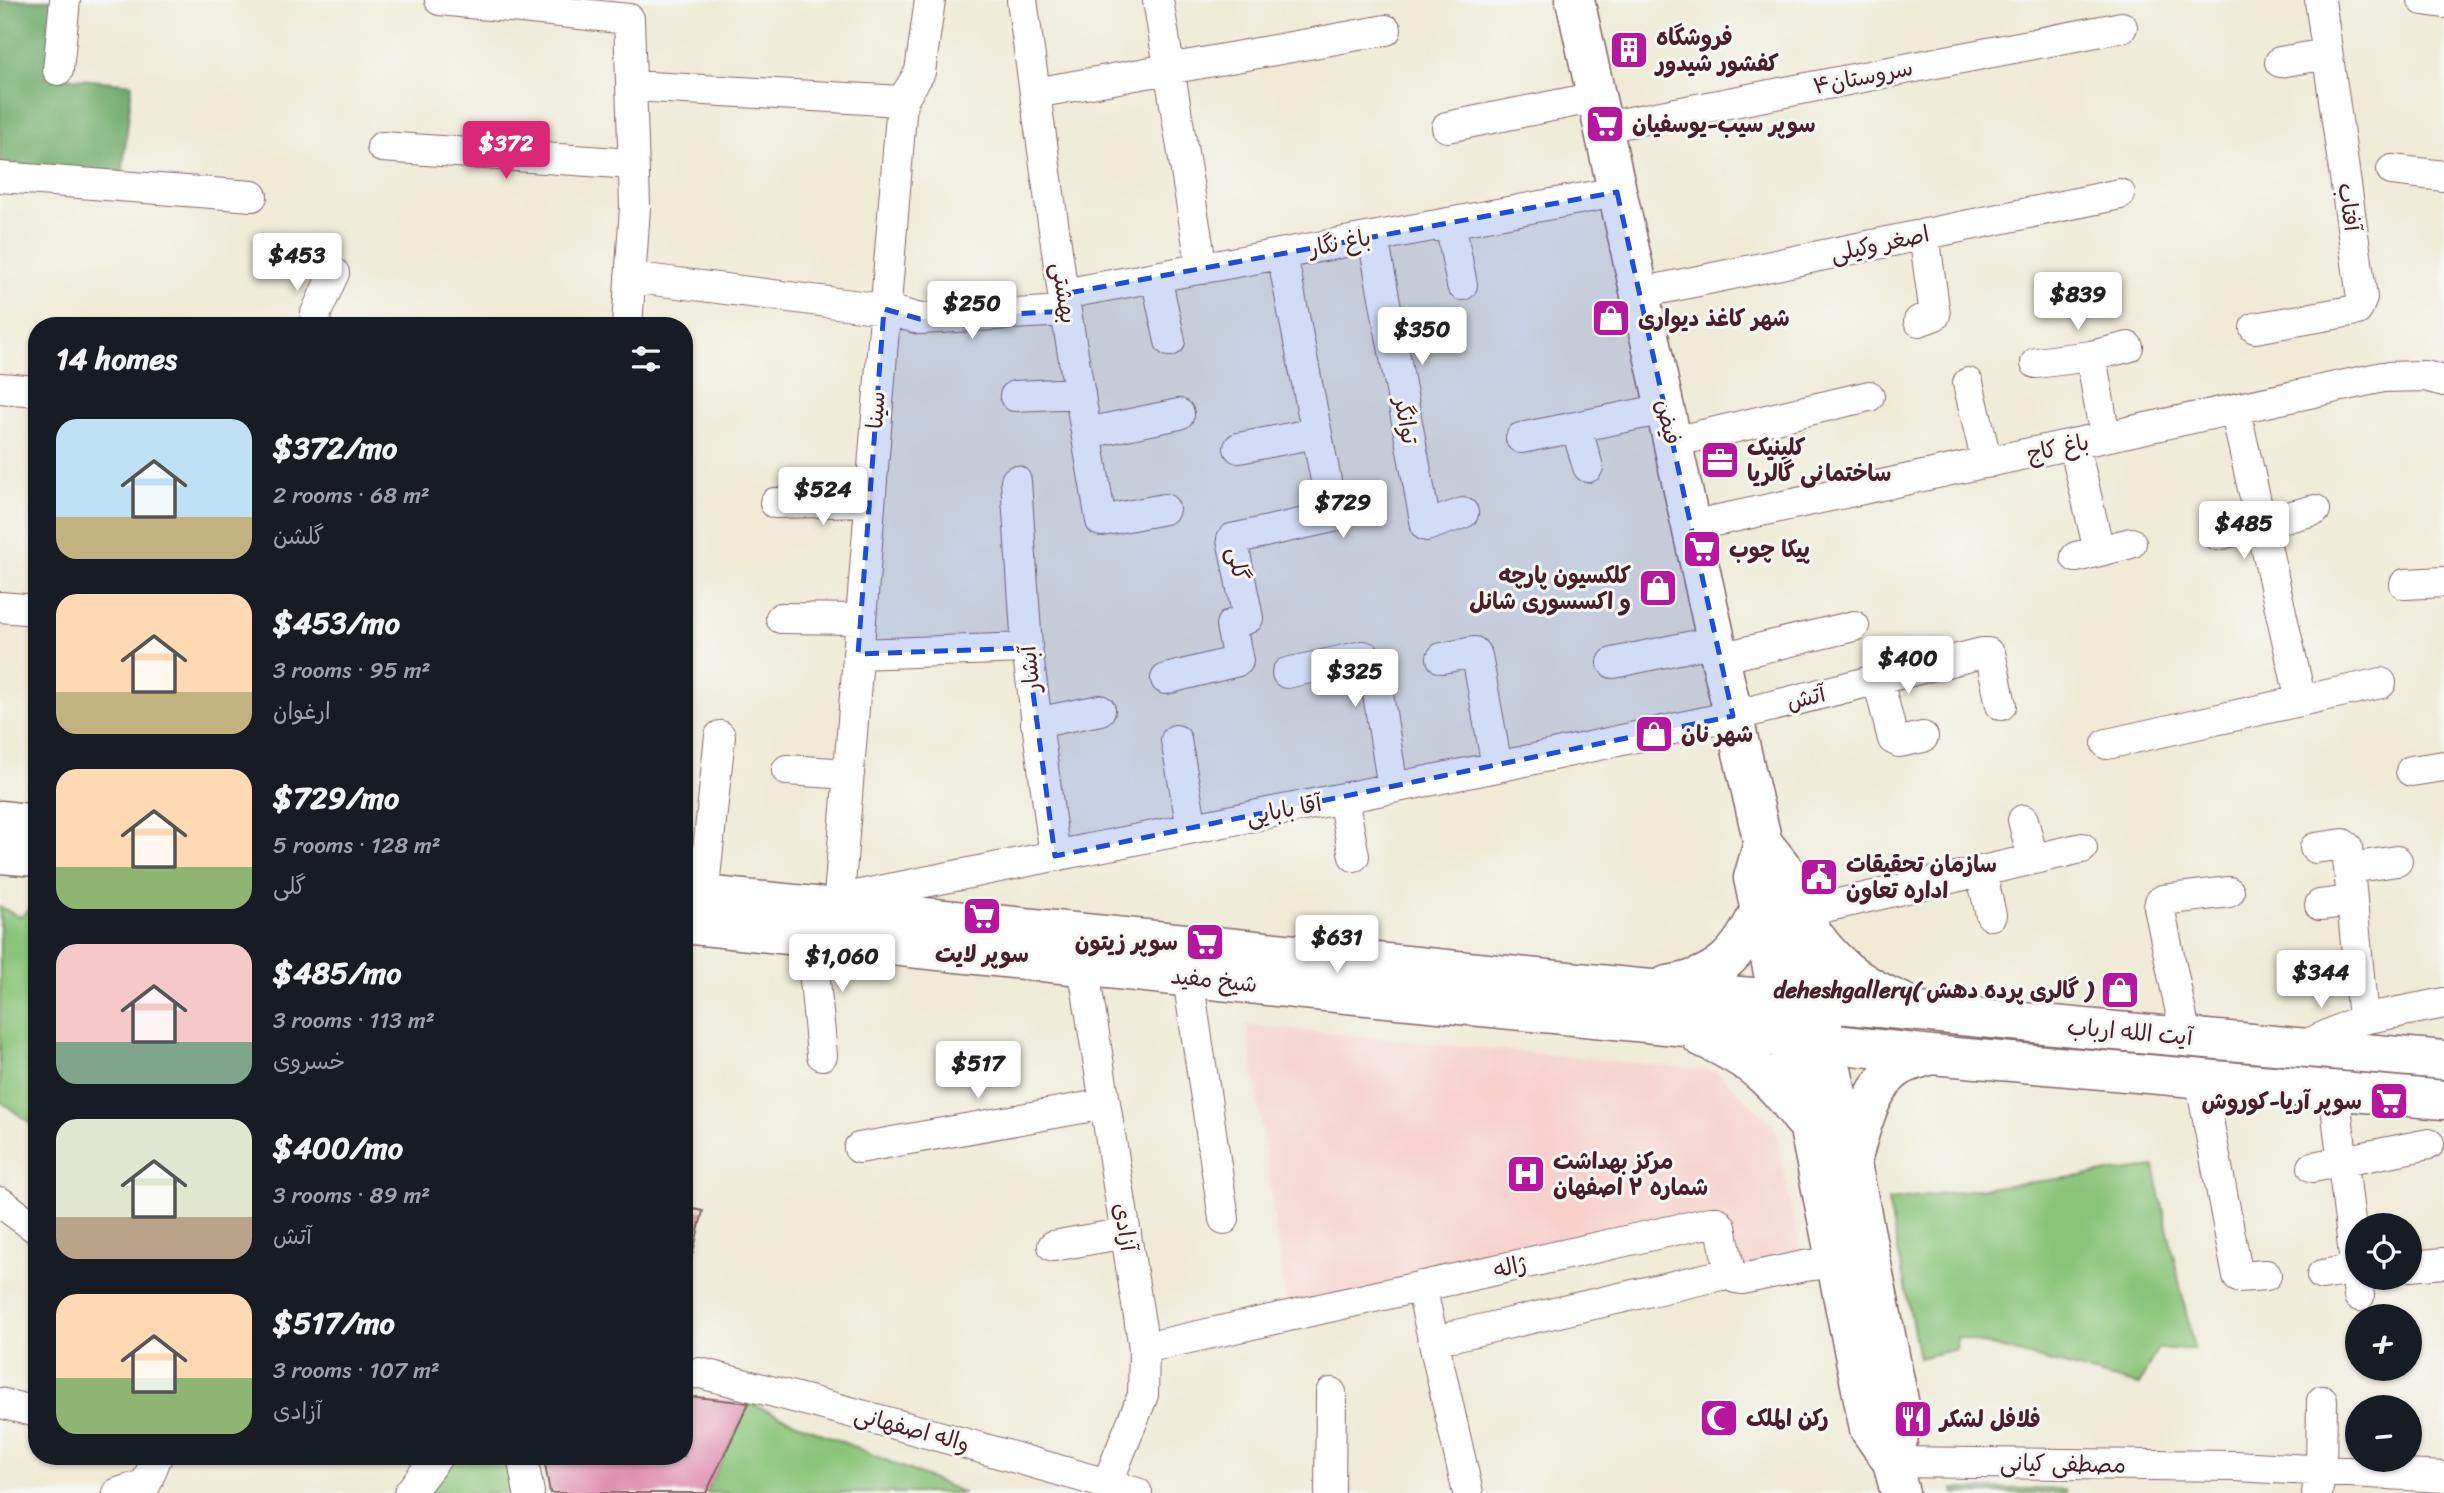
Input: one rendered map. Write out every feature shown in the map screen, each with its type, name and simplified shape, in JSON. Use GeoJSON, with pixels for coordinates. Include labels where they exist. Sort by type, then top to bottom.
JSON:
{"type":"FeatureCollection","features":[{"type":"Feature","properties":{"kind":"main road","name":"فیض"},"geometry":{"type":"LineString","coordinates":[[1575,0],[1763,843]]}},
{"type":"Feature","properties":{"kind":"main road"},"geometry":{"type":"LineString","coordinates":[[0,820],[28,823]]}},
{"type":"Feature","properties":{"kind":"main road"},"geometry":{"type":"LineString","coordinates":[[1763,843],[1753,878],[1778,999],[1809,1129],[1869,1429],[1896,1477]]}},
{"type":"Feature","properties":{"kind":"main road"},"geometry":{"type":"LineString","coordinates":[[1763,843],[1790,877],[1827,1043],[1903,1421],[1896,1477]]}},
{"type":"Feature","properties":{"kind":"main road"},"geometry":{"type":"LineString","coordinates":[[0,854],[28,856]]}},
{"type":"Feature","properties":{"kind":"main road","name":"شیخ مفید"},"geometry":{"type":"LineString","coordinates":[[693,904],[838,910],[1293,972],[1355,977],[1639,988],[1817,1002]]}},
{"type":"Feature","properties":{"kind":"main road","name":"شیخ مفید"},"geometry":{"type":"LineString","coordinates":[[693,905],[811,937],[1188,978],[1293,972]]}},
{"type":"Feature","properties":{"kind":"main road"},"geometry":{"type":"LineString","coordinates":[[1639,988],[1688,982],[1728,961],[1750,931],[1760,909]]}},
{"type":"Feature","properties":{"kind":"main road"},"geometry":{"type":"LineString","coordinates":[[1799,913],[1817,942],[1844,970],[1872,990],[1930,1014]]}},
{"type":"Feature","properties":{"kind":"main road","name":"شیخ مفید"},"geometry":{"type":"LineString","coordinates":[[1355,977],[1677,1026],[1827,1043]]}},
{"type":"Feature","properties":{"kind":"main road","name":"آیت الله ارباب"},"geometry":{"type":"LineString","coordinates":[[1817,1002],[2444,1060]]}},
{"type":"Feature","properties":{"kind":"main road"},"geometry":{"type":"LineString","coordinates":[[1677,1026],[1726,1048],[1757,1068],[1778,1087],[1809,1129]]}},
{"type":"Feature","properties":{"kind":"main road","name":"آیت الله ارباب"},"geometry":{"type":"LineString","coordinates":[[1827,1043],[1932,1055],[2444,1100]]}},
{"type":"Feature","properties":{"kind":"main road"},"geometry":{"type":"LineString","coordinates":[[1852,1164],[1863,1118],[1882,1083],[1900,1066],[1932,1055]]}},
{"type":"Feature","properties":{"kind":"street"},"geometry":{"type":"LineString","coordinates":[[58,70],[65,0]]}},
{"type":"Feature","properties":{"kind":"street"},"geometry":{"type":"LineString","coordinates":[[440,0],[629,19],[635,207],[628,317]]}},
{"type":"Feature","properties":{"kind":"street","name":"سینا"},"geometry":{"type":"LineString","coordinates":[[838,910],[902,102],[920,72],[930,0]]}},
{"type":"Feature","properties":{"kind":"street","name":"بهشتی"},"geometry":{"type":"LineString","coordinates":[[1022,0],[1065,302],[1101,521],[1164,509]]}},
{"type":"Feature","properties":{"kind":"street"},"geometry":{"type":"LineString","coordinates":[[1158,0],[1202,269]]}},
{"type":"Feature","properties":{"kind":"street","name":"آفتاب"},"geometry":{"type":"LineString","coordinates":[[2255,328],[2357,310],[2361,305],[2320,0]]}},
{"type":"Feature","properties":{"kind":"street"},"geometry":{"type":"LineString","coordinates":[[2423,0],[2444,3]]}},
{"type":"Feature","properties":{"kind":"street","name":"سروستان۴"},"geometry":{"type":"LineString","coordinates":[[1600,112],[2122,27]]}},
{"type":"Feature","properties":{"kind":"street"},"geometry":{"type":"LineString","coordinates":[[1035,93],[1386,30]]}},
{"type":"Feature","properties":{"kind":"street"},"geometry":{"type":"LineString","coordinates":[[2280,61],[2327,54]]}},
{"type":"Feature","properties":{"kind":"street"},"geometry":{"type":"LineString","coordinates":[[631,86],[902,102]]}},
{"type":"Feature","properties":{"kind":"street"},"geometry":{"type":"LineString","coordinates":[[1447,127],[1600,112]]}},
{"type":"Feature","properties":{"kind":"street"},"geometry":{"type":"LineString","coordinates":[[382,147],[633,164]]}},
{"type":"Feature","properties":{"kind":"street"},"geometry":{"type":"LineString","coordinates":[[2392,170],[2444,176]]}},
{"type":"Feature","properties":{"kind":"street"},"geometry":{"type":"LineString","coordinates":[[0,177],[251,196]]}},
{"type":"Feature","properties":{"kind":"street","name":"باغ نگار"},"geometry":{"type":"LineString","coordinates":[[631,277],[884,309],[920,319],[1065,302],[1156,277],[1617,192]]}},
{"type":"Feature","properties":{"kind":"street","name":"اصغر وکیلی"},"geometry":{"type":"LineString","coordinates":[[1640,293],[2120,194]]}},
{"type":"Feature","properties":{"kind":"street"},"geometry":{"type":"LineString","coordinates":[[1450,223],[1462,285]]}},
{"type":"Feature","properties":{"kind":"street"},"geometry":{"type":"LineString","coordinates":[[1919,321],[1936,316],[1924,234]]}},
{"type":"Feature","properties":{"kind":"street","name":"توانگر"},"geometry":{"type":"LineString","coordinates":[[1373,237],[1426,526],[1463,513]]}},
{"type":"Feature","properties":{"kind":"street","name":"گلی"},"geometry":{"type":"LineString","coordinates":[[1166,679],[1238,661],[1231,625],[1248,618],[1232,539],[1333,517],[1282,254]]}},
{"type":"Feature","properties":{"kind":"street"},"geometry":{"type":"LineString","coordinates":[[316,317],[334,273]]}},
{"type":"Feature","properties":{"kind":"street"},"geometry":{"type":"LineString","coordinates":[[1156,277],[1170,341]]}},
{"type":"Feature","properties":{"kind":"street"},"geometry":{"type":"LineString","coordinates":[[2036,363],[2091,356],[2128,347]]}},
{"type":"Feature","properties":{"kind":"street"},"geometry":{"type":"LineString","coordinates":[[2091,356],[2105,438]]}},
{"type":"Feature","properties":{"kind":"street","name":"باغ کاج"},"geometry":{"type":"LineString","coordinates":[[1691,526],[2383,377],[2438,375]]}},
{"type":"Feature","properties":{"kind":"street"},"geometry":{"type":"LineString","coordinates":[[1968,383],[1987,463]]}},
{"type":"Feature","properties":{"kind":"street"},"geometry":{"type":"LineString","coordinates":[[0,388],[28,390]]}},
{"type":"Feature","properties":{"kind":"street"},"geometry":{"type":"LineString","coordinates":[[1015,396],[1080,393]]}},
{"type":"Feature","properties":{"kind":"street"},"geometry":{"type":"LineString","coordinates":[[1521,438],[1576,427],[1669,426],[1869,396]]}},
{"type":"Feature","properties":{"kind":"street"},"geometry":{"type":"LineString","coordinates":[[2235,409],[2301,701]]}},
{"type":"Feature","properties":{"kind":"street"},"geometry":{"type":"LineString","coordinates":[[1087,433],[1179,414]]}},
{"type":"Feature","properties":{"kind":"street"},"geometry":{"type":"LineString","coordinates":[[1576,427],[1588,467]]}},
{"type":"Feature","properties":{"kind":"street"},"geometry":{"type":"LineString","coordinates":[[1239,448],[1316,433]]}},
{"type":"Feature","properties":{"kind":"street"},"geometry":{"type":"LineString","coordinates":[[2074,444],[2088,554],[2131,543]]}},
{"type":"Feature","properties":{"kind":"street","name":"آبشار"},"geometry":{"type":"LineString","coordinates":[[1016,481],[1027,648],[1055,856]]}},
{"type":"Feature","properties":{"kind":"street"},"geometry":{"type":"LineString","coordinates":[[775,503],[869,501]]}},
{"type":"Feature","properties":{"kind":"street"},"geometry":{"type":"LineString","coordinates":[[2218,535],[2315,510]]}},
{"type":"Feature","properties":{"kind":"street"},"geometry":{"type":"LineString","coordinates":[[2405,584],[2444,582]]}},
{"type":"Feature","properties":{"kind":"street"},"geometry":{"type":"LineString","coordinates":[[0,607],[28,609]]}},
{"type":"Feature","properties":{"kind":"street"},"geometry":{"type":"LineString","coordinates":[[781,618],[860,619]]}},
{"type":"Feature","properties":{"kind":"street"},"geometry":{"type":"LineString","coordinates":[[1613,663],[1718,650],[1854,626]]}},
{"type":"Feature","properties":{"kind":"street"},"geometry":{"type":"LineString","coordinates":[[858,654],[1027,648]]}},
{"type":"Feature","properties":{"kind":"street"},"geometry":{"type":"LineString","coordinates":[[1442,658],[1468,652],[1474,652],[1477,656],[1497,767]]}},
{"type":"Feature","properties":{"kind":"street","name":"آتش"},"geometry":{"type":"LineString","coordinates":[[1734,716],[1982,653],[1988,653],[1991,657],[2001,705]]}},
{"type":"Feature","properties":{"kind":"street"},"geometry":{"type":"LineString","coordinates":[[1287,673],[1363,656],[1373,663],[1394,788]]}},
{"type":"Feature","properties":{"kind":"street"},"geometry":{"type":"LineString","coordinates":[[1878,680],[1893,739],[1899,742],[1923,737]]}},
{"type":"Feature","properties":{"kind":"street"},"geometry":{"type":"LineString","coordinates":[[2107,744],[2381,683]]}},
{"type":"Feature","properties":{"kind":"street"},"geometry":{"type":"LineString","coordinates":[[1036,723],[1100,710]]}},
{"type":"Feature","properties":{"kind":"street","name":"آقا بابایی"},"geometry":{"type":"LineString","coordinates":[[838,910],[860,895],[1497,767],[1734,716]]}},
{"type":"Feature","properties":{"kind":"street"},"geometry":{"type":"LineString","coordinates":[[693,887],[720,736]]}},
{"type":"Feature","properties":{"kind":"street"},"geometry":{"type":"LineString","coordinates":[[1176,740],[1192,828]]}},
{"type":"Feature","properties":{"kind":"street"},"geometry":{"type":"LineString","coordinates":[[2411,771],[2444,766]]}},
{"type":"Feature","properties":{"kind":"street"},"geometry":{"type":"LineString","coordinates":[[788,771],[849,774]]}},
{"type":"Feature","properties":{"kind":"street"},"geometry":{"type":"LineString","coordinates":[[1343,798],[1354,856]]}},
{"type":"Feature","properties":{"kind":"street"},"geometry":{"type":"LineString","coordinates":[[2023,820],[2033,859]]}},
{"type":"Feature","properties":{"kind":"street"},"geometry":{"type":"LineString","coordinates":[[2315,848],[2347,847],[2363,1019]]}},
{"type":"Feature","properties":{"kind":"street"},"geometry":{"type":"LineString","coordinates":[[1799,913],[2082,848]]}},
{"type":"Feature","properties":{"kind":"street"},"geometry":{"type":"LineString","coordinates":[[2349,868],[2397,861]]}},
{"type":"Feature","properties":{"kind":"street"},"geometry":{"type":"LineString","coordinates":[[1980,872],[1991,915]]}},
{"type":"Feature","properties":{"kind":"street"},"geometry":{"type":"LineString","coordinates":[[2186,1037],[2160,902],[2229,892]]}},
{"type":"Feature","properties":{"kind":"street"},"geometry":{"type":"LineString","coordinates":[[2320,905],[2352,901]]}},
{"type":"Feature","properties":{"kind":"street"},"geometry":{"type":"LineString","coordinates":[[811,937],[822,1055]]}},
{"type":"Feature","properties":{"kind":"street","name":"آزادی"},"geometry":{"type":"LineString","coordinates":[[1083,965],[1144,1348],[1143,1395],[1122,1490]]}},
{"type":"Feature","properties":{"kind":"street"},"geometry":{"type":"LineString","coordinates":[[1188,978],[1224,1219]]}},
{"type":"Feature","properties":{"kind":"street"},"geometry":{"type":"LineString","coordinates":[[2301,1047],[2363,1019],[2444,1003]]}},
{"type":"Feature","properties":{"kind":"street"},"geometry":{"type":"LineString","coordinates":[[2200,1078],[2238,1277],[2266,1275]]}},
{"type":"Feature","properties":{"kind":"street"},"geometry":{"type":"LineString","coordinates":[[2334,1090],[2349,1213]]}},
{"type":"Feature","properties":{"kind":"street"},"geometry":{"type":"LineString","coordinates":[[859,1148],[1105,1104]]}},
{"type":"Feature","properties":{"kind":"street"},"geometry":{"type":"LineString","coordinates":[[2313,1167],[2429,1144]]}},
{"type":"Feature","properties":{"kind":"street"},"geometry":{"type":"LineString","coordinates":[[0,1202],[28,1222]]}},
{"type":"Feature","properties":{"kind":"street","name":"ژاله"},"geometry":{"type":"LineString","coordinates":[[1144,1348],[1711,1222],[1717,1222],[1721,1227],[1730,1273]]}},
{"type":"Feature","properties":{"kind":"street"},"geometry":{"type":"LineString","coordinates":[[1053,1246],[1126,1233]]}},
{"type":"Feature","properties":{"kind":"street"},"geometry":{"type":"LineString","coordinates":[[1453,1336],[1730,1273],[1735,1278],[1742,1279],[1836,1262]]}},
{"type":"Feature","properties":{"kind":"street"},"geometry":{"type":"LineString","coordinates":[[2422,1265],[2444,1263]]}},
{"type":"Feature","properties":{"kind":"street"},"geometry":{"type":"LineString","coordinates":[[2322,1275],[2345,1277]]}},
{"type":"Feature","properties":{"kind":"street"},"geometry":{"type":"LineString","coordinates":[[1422,1286],[1468,1493]]}},
{"type":"Feature","properties":{"kind":"street","name":"واله اصفهانی"},"geometry":{"type":"LineString","coordinates":[[693,1373],[700,1373],[985,1448],[1122,1490]]}},
{"type":"Feature","properties":{"kind":"street"},"geometry":{"type":"LineString","coordinates":[[1330,1493],[1331,1393]]}},
{"type":"Feature","properties":{"kind":"street"},"geometry":{"type":"LineString","coordinates":[[2319,1482],[2322,1401]]}},
{"type":"Feature","properties":{"kind":"street"},"geometry":{"type":"LineString","coordinates":[[0,1404],[28,1410]]}},
{"type":"Feature","properties":{"kind":"street"},"geometry":{"type":"LineString","coordinates":[[137,1490],[152,1465]]}},
{"type":"Feature","properties":{"kind":"street"},"geometry":{"type":"LineString","coordinates":[[409,1493],[431,1465]]}},
{"type":"Feature","properties":{"kind":"street"},"geometry":{"type":"LineString","coordinates":[[524,1465],[529,1493]]}},
{"type":"Feature","properties":{"kind":"street","name":"مصطفی کیانی"},"geometry":{"type":"LineString","coordinates":[[1896,1477],[2319,1482],[2444,1477]]}},
{"type":"Feature","properties":{"kind":"highlighted area"},"geometry":{"type":"Polygon","coordinates":[[[1617,192],[1733,716],[1055,856],[1027,648],[858,654],[884,309],[920,319],[1066,311],[1063,294],[1617,192]]]}},
{"type":"Feature","properties":{"kind":"shaded area","name":"مرکز بهداشت شماره ۲ اصفهان"},"geometry":{"type":"Polygon","coordinates":[[[1247,1025],[1716,1071],[1774,1126],[1804,1266],[1742,1279],[1721,1227],[1288,1316],[1247,1025]]]}},
{"type":"Feature","properties":{"kind":"green space"},"geometry":{"type":"Polygon","coordinates":[[[0,0],[59,0],[52,76],[132,84],[122,177],[0,164],[0,0]]]}},
{"type":"Feature","properties":{"kind":"green space"},"geometry":{"type":"Polygon","coordinates":[[[0,907],[20,917],[28,910],[28,1121],[0,1101],[0,907]]]}},
{"type":"Feature","properties":{"kind":"green space"},"geometry":{"type":"Polygon","coordinates":[[[2154,1167],[2194,1349],[2157,1349],[2139,1385],[1957,1337],[1956,1349],[1919,1358],[1888,1200],[2154,1167]]]}},
{"type":"Feature","properties":{"kind":"green space"},"geometry":{"type":"Polygon","coordinates":[[[749,1403],[964,1493],[706,1493],[749,1403]]]}},
{"type":"Feature","properties":{"kind":"green space"},"geometry":{"type":"Polygon","coordinates":[[[445,1465],[510,1465],[515,1493],[424,1493],[445,1465]]]}},
{"type":"Feature","properties":{"kind":"green space"},"geometry":{"type":"Polygon","coordinates":[[[1953,1489],[2065,1489],[2066,1493],[1954,1493],[1953,1489]]]}},
{"type":"Feature","properties":{"kind":"building","name":"فروشگاه کفشور شیدور"},"geometry":{"type":"Polygon","coordinates":[[[1637,37],[1643,66],[1620,61],[1615,40],[1637,37]]]}},
{"type":"Feature","properties":{"kind":"building"},"geometry":{"type":"Polygon","coordinates":[[[693,1209],[703,1211],[693,1252],[693,1209]]]}},
{"type":"Feature","properties":{"kind":"building"},"geometry":{"type":"Polygon","coordinates":[[[693,1398],[749,1403],[706,1493],[550,1493],[545,1465],[693,1465],[693,1398]]]}},
{"type":"Feature","properties":{"kind":"place","name":"فروشگاه کفشور شیدور"},"geometry":{"type":"Point","coordinates":[1629,50]}},
{"type":"Feature","properties":{"kind":"place","name":"سوپر سیب-یوسفیان"},"geometry":{"type":"Point","coordinates":[1605,124]}},
{"type":"Feature","properties":{"kind":"place","name":"شهر کاغذ دیواری"},"geometry":{"type":"Point","coordinates":[1611,318]}},
{"type":"Feature","properties":{"kind":"place","name":"کلینیک ساختمانی گالریا"},"geometry":{"type":"Point","coordinates":[1720,460]}},
{"type":"Feature","properties":{"kind":"place","name":"پیکا چوب"},"geometry":{"type":"Point","coordinates":[1702,549]}},
{"type":"Feature","properties":{"kind":"place","name":"کلکسیون پارچه و اکسسوری شانل"},"geometry":{"type":"Point","coordinates":[1658,588]}},
{"type":"Feature","properties":{"kind":"place","name":"شهر نان"},"geometry":{"type":"Point","coordinates":[1654,734]}},
{"type":"Feature","properties":{"kind":"place","name":"سازمان تحقیقات اداره تعاون"},"geometry":{"type":"Point","coordinates":[1819,877]}},
{"type":"Feature","properties":{"kind":"place","name":"سوپر لایت"},"geometry":{"type":"Point","coordinates":[982,916]}},
{"type":"Feature","properties":{"kind":"place","name":"سوپر زیتون"},"geometry":{"type":"Point","coordinates":[1205,942]}},
{"type":"Feature","properties":{"kind":"place","name":"deheshgallery( گالری پرده دهش )"},"geometry":{"type":"Point","coordinates":[2120,990]}},
{"type":"Feature","properties":{"kind":"place","name":"سوپر آریا-کوروش"},"geometry":{"type":"Point","coordinates":[2389,1101]}},
{"type":"Feature","properties":{"kind":"place","name":"مرکز بهداشت شماره ۲ اصفهان"},"geometry":{"type":"Point","coordinates":[1526,1174]}},
{"type":"Feature","properties":{"kind":"place","name":"رکن الملک"},"geometry":{"type":"Point","coordinates":[1719,1418]}},
{"type":"Feature","properties":{"kind":"place","name":"فلافل لشکر"},"geometry":{"type":"Point","coordinates":[1913,1419]}}]}
